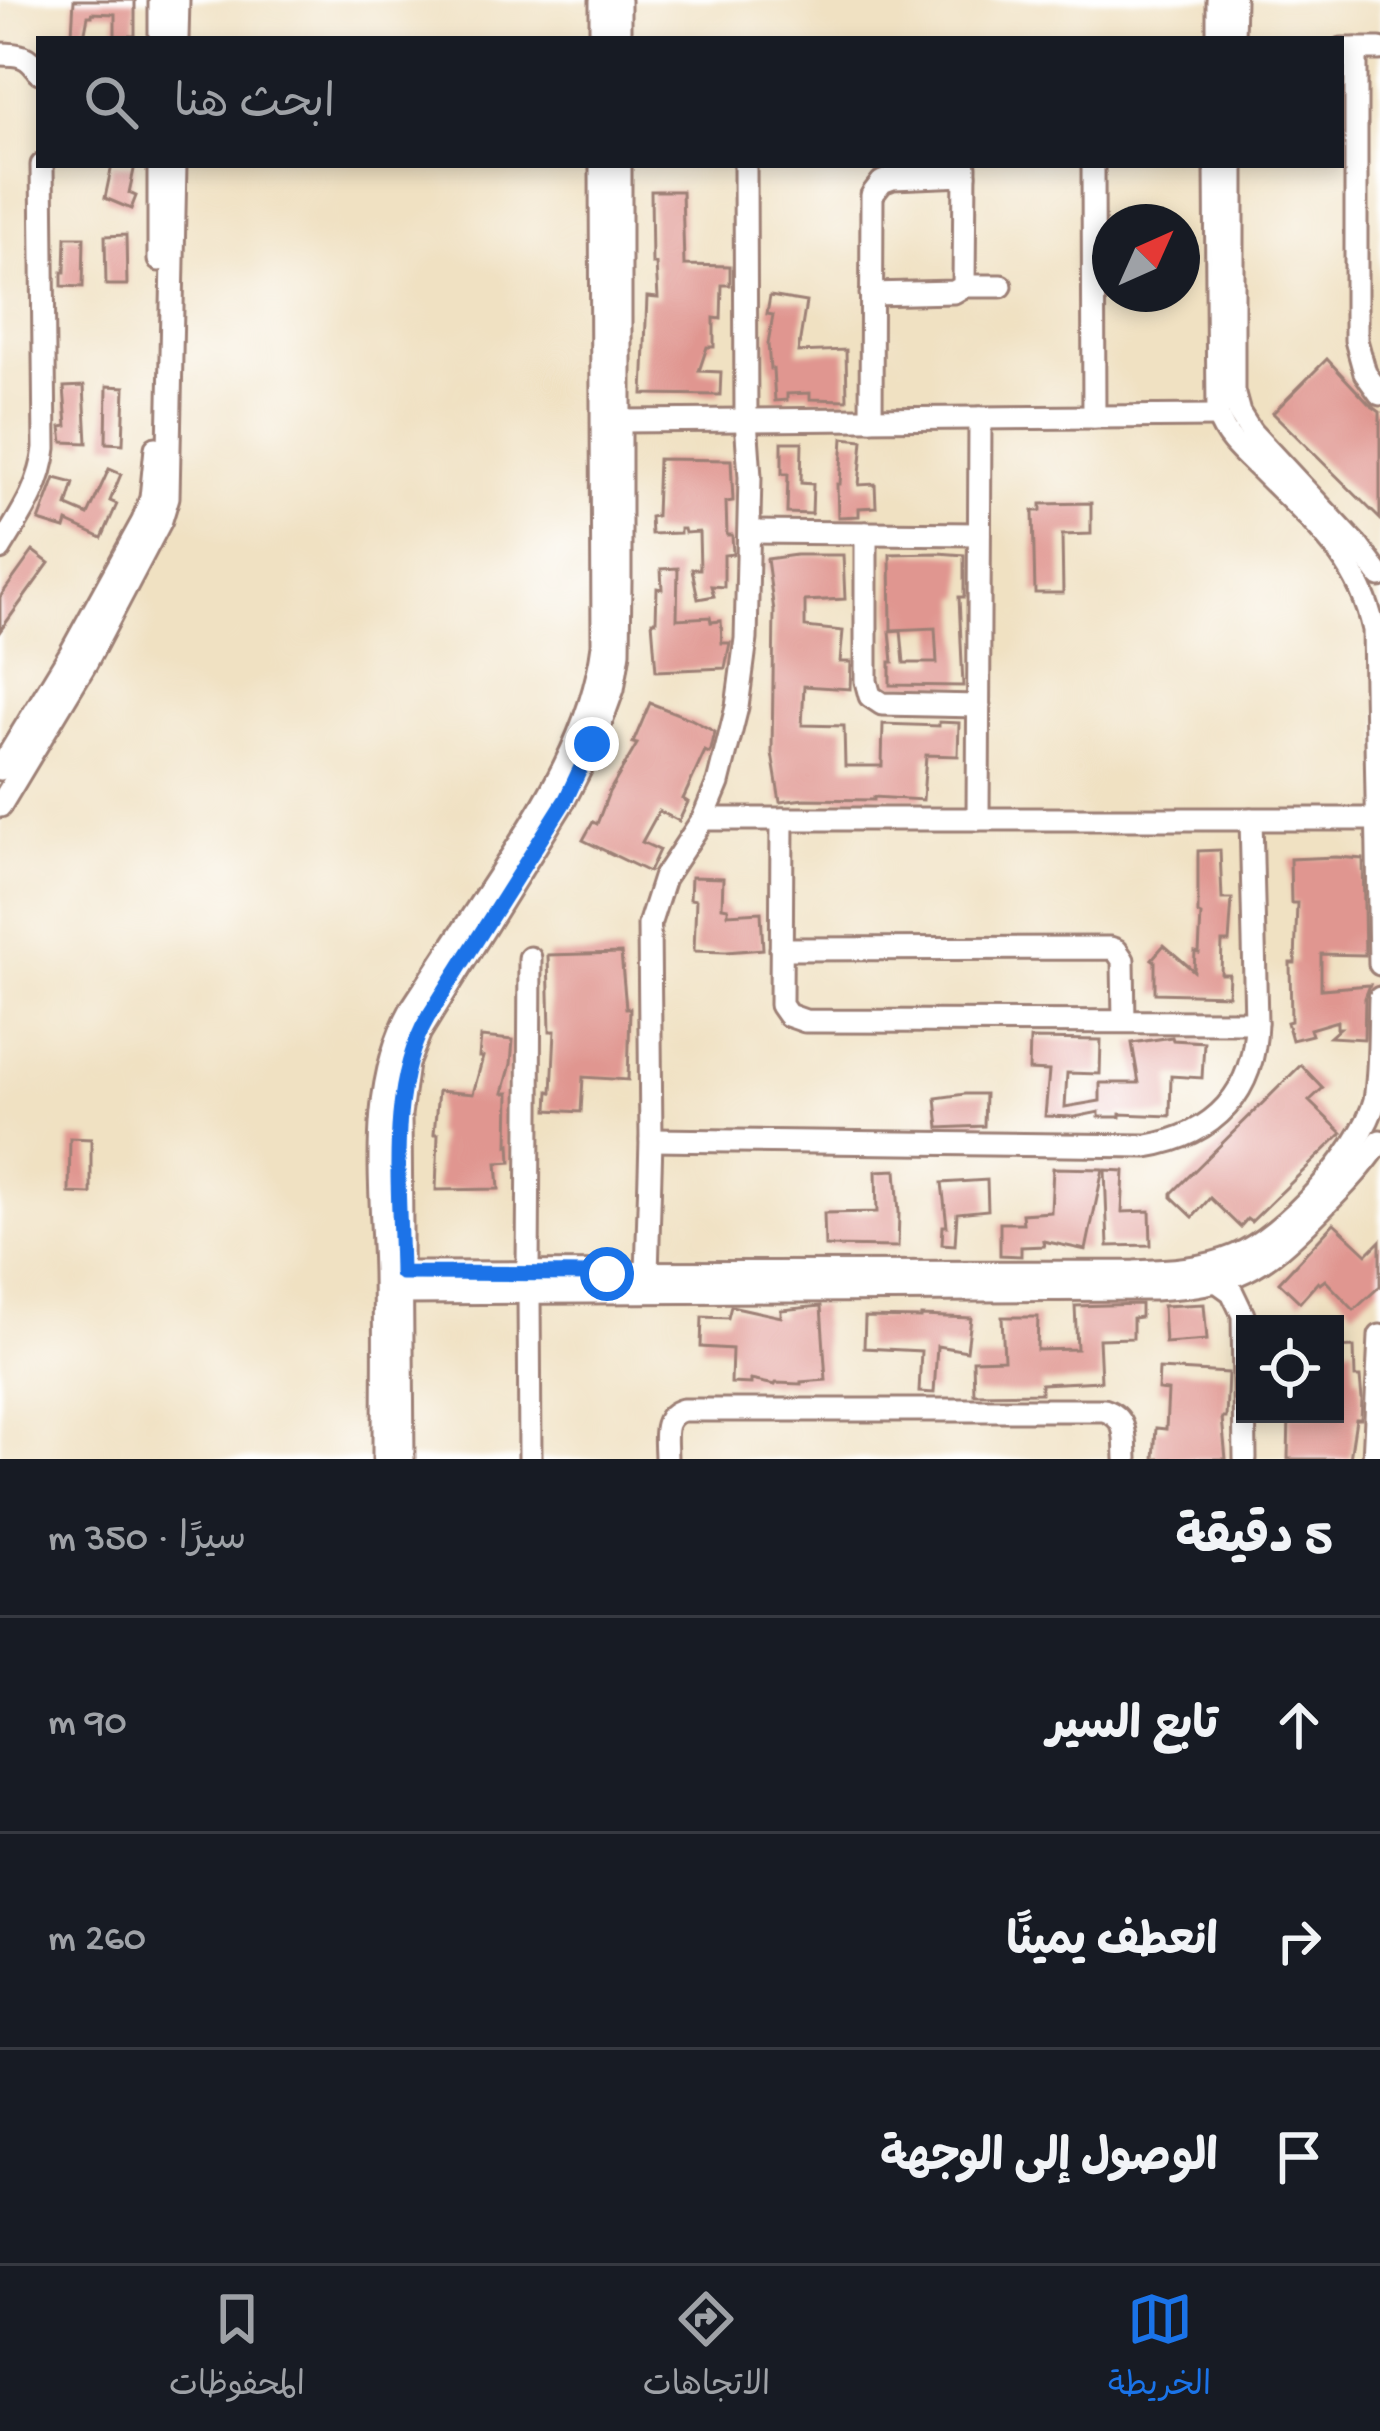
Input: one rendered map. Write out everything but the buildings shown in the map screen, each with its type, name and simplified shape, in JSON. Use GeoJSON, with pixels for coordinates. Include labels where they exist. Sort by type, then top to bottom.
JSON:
{"type":"FeatureCollection","features":[{"type":"Feature","properties":{"kind":"street"},"geometry":{"type":"LineString","coordinates":[[160,0],[160,36]]}},
{"type":"Feature","properties":{"kind":"street"},"geometry":{"type":"LineString","coordinates":[[177,36],[178,0]]}},
{"type":"Feature","properties":{"kind":"street"},"geometry":{"type":"LineString","coordinates":[[602,0],[602,36]]}},
{"type":"Feature","properties":{"kind":"street"},"geometry":{"type":"LineString","coordinates":[[619,0],[619,36]]}},
{"type":"Feature","properties":{"kind":"street"},"geometry":{"type":"LineString","coordinates":[[1218,0],[1218,36]]}},
{"type":"Feature","properties":{"kind":"street"},"geometry":{"type":"LineString","coordinates":[[1233,36],[1234,0]]}},
{"type":"Feature","properties":{"kind":"street"},"geometry":{"type":"LineString","coordinates":[[1380,49],[1348,49],[1356,176],[1356,340],[1365,373],[1380,394]]}},
{"type":"Feature","properties":{"kind":"street"},"geometry":{"type":"LineString","coordinates":[[0,54],[20,54],[36,67]]}},
{"type":"Feature","properties":{"kind":"street"},"geometry":{"type":"LineString","coordinates":[[0,548],[43,471],[42,168]]}},
{"type":"Feature","properties":{"kind":"street"},"geometry":{"type":"LineString","coordinates":[[0,806],[78,659],[151,498],[157,432],[159,168]]}},
{"type":"Feature","properties":{"kind":"street"},"geometry":{"type":"LineString","coordinates":[[0,769],[78,659],[161,520],[168,496],[175,168]]}},
{"type":"Feature","properties":{"kind":"street"},"geometry":{"type":"LineString","coordinates":[[384,1459],[390,1166],[412,1048],[566,799],[604,716],[618,662],[611,581],[602,168]]}},
{"type":"Feature","properties":{"kind":"street"},"geometry":{"type":"LineString","coordinates":[[611,581],[620,421],[620,168]]}},
{"type":"Feature","properties":{"kind":"street"},"geometry":{"type":"LineString","coordinates":[[647,1274],[649,925],[664,878],[703,819],[723,764],[743,670],[750,477],[745,168]]}},
{"type":"Feature","properties":{"kind":"street"},"geometry":{"type":"LineString","coordinates":[[1093,168],[1094,417]]}},
{"type":"Feature","properties":{"kind":"street"},"geometry":{"type":"LineString","coordinates":[[1216,168],[1224,215],[1235,402],[1251,432],[1353,570],[1370,609],[1376,651],[1380,964]]}},
{"type":"Feature","properties":{"kind":"street"},"geometry":{"type":"LineString","coordinates":[[1232,168],[1224,215],[1218,416],[1231,441],[1378,570]]}},
{"type":"Feature","properties":{"kind":"street"},"geometry":{"type":"LineString","coordinates":[[871,418],[871,201],[878,185],[893,178],[965,170],[964,286]]}},
{"type":"Feature","properties":{"kind":"street"},"geometry":{"type":"LineString","coordinates":[[1356,176],[1380,176]]}},
{"type":"Feature","properties":{"kind":"street"},"geometry":{"type":"LineString","coordinates":[[871,294],[1001,286]]}},
{"type":"Feature","properties":{"kind":"street"},"geometry":{"type":"LineString","coordinates":[[620,421],[1218,416]]}},
{"type":"Feature","properties":{"kind":"street"},"geometry":{"type":"LineString","coordinates":[[978,819],[980,418]]}},
{"type":"Feature","properties":{"kind":"street"},"geometry":{"type":"LineString","coordinates":[[749,532],[979,534]]}},
{"type":"Feature","properties":{"kind":"street"},"geometry":{"type":"LineString","coordinates":[[866,533],[866,681],[870,695],[890,705],[979,706]]}},
{"type":"Feature","properties":{"kind":"street"},"geometry":{"type":"LineString","coordinates":[[703,819],[1376,819]]}},
{"type":"Feature","properties":{"kind":"street"},"geometry":{"type":"LineString","coordinates":[[782,819],[781,1005],[799,1021],[1256,1022]]}},
{"type":"Feature","properties":{"kind":"street"},"geometry":{"type":"LineString","coordinates":[[651,1140],[1147,1146],[1201,1129],[1230,1103],[1254,1052],[1251,819]]}},
{"type":"Feature","properties":{"kind":"street"},"geometry":{"type":"LineString","coordinates":[[781,949],[1110,948],[1123,960],[1124,1021]]}},
{"type":"Feature","properties":{"kind":"street"},"geometry":{"type":"LineString","coordinates":[[530,958],[530,1459]]}},
{"type":"Feature","properties":{"kind":"street"},"geometry":{"type":"LineString","coordinates":[[401,1283],[1134,1272],[1233,1257],[1280,1226],[1360,1135],[1378,1084],[1380,998]]}},
{"type":"Feature","properties":{"kind":"street"},"geometry":{"type":"LineString","coordinates":[[1243,1315],[1278,1251],[1380,1141]]}},
{"type":"Feature","properties":{"kind":"street"},"geometry":{"type":"LineString","coordinates":[[390,1166],[401,1283],[403,1459]]}},
{"type":"Feature","properties":{"kind":"street"},"geometry":{"type":"LineString","coordinates":[[528,1283],[647,1274],[692,1282],[1155,1289],[1218,1282],[1250,1270],[1278,1251]]}},
{"type":"Feature","properties":{"kind":"street"},"geometry":{"type":"LineString","coordinates":[[1218,1282],[1232,1292],[1243,1315]]}},
{"type":"Feature","properties":{"kind":"street"},"geometry":{"type":"LineString","coordinates":[[1374,1459],[1380,1336]]}},
{"type":"Feature","properties":{"kind":"street"},"geometry":{"type":"LineString","coordinates":[[666,1459],[666,1424],[679,1411],[900,1410],[1104,1410],[1123,1423],[1126,1459]]}},
{"type":"Feature","properties":{"kind":"street"},"geometry":{"type":"LineString","coordinates":[[1245,1423],[1246,1459]]}},
{"type":"Feature","properties":{"kind":"route"},"geometry":{"type":"LineString","coordinates":[[592,744],[566,799],[412,1048],[401,1098],[401,1273],[607,1274]]}}]}
